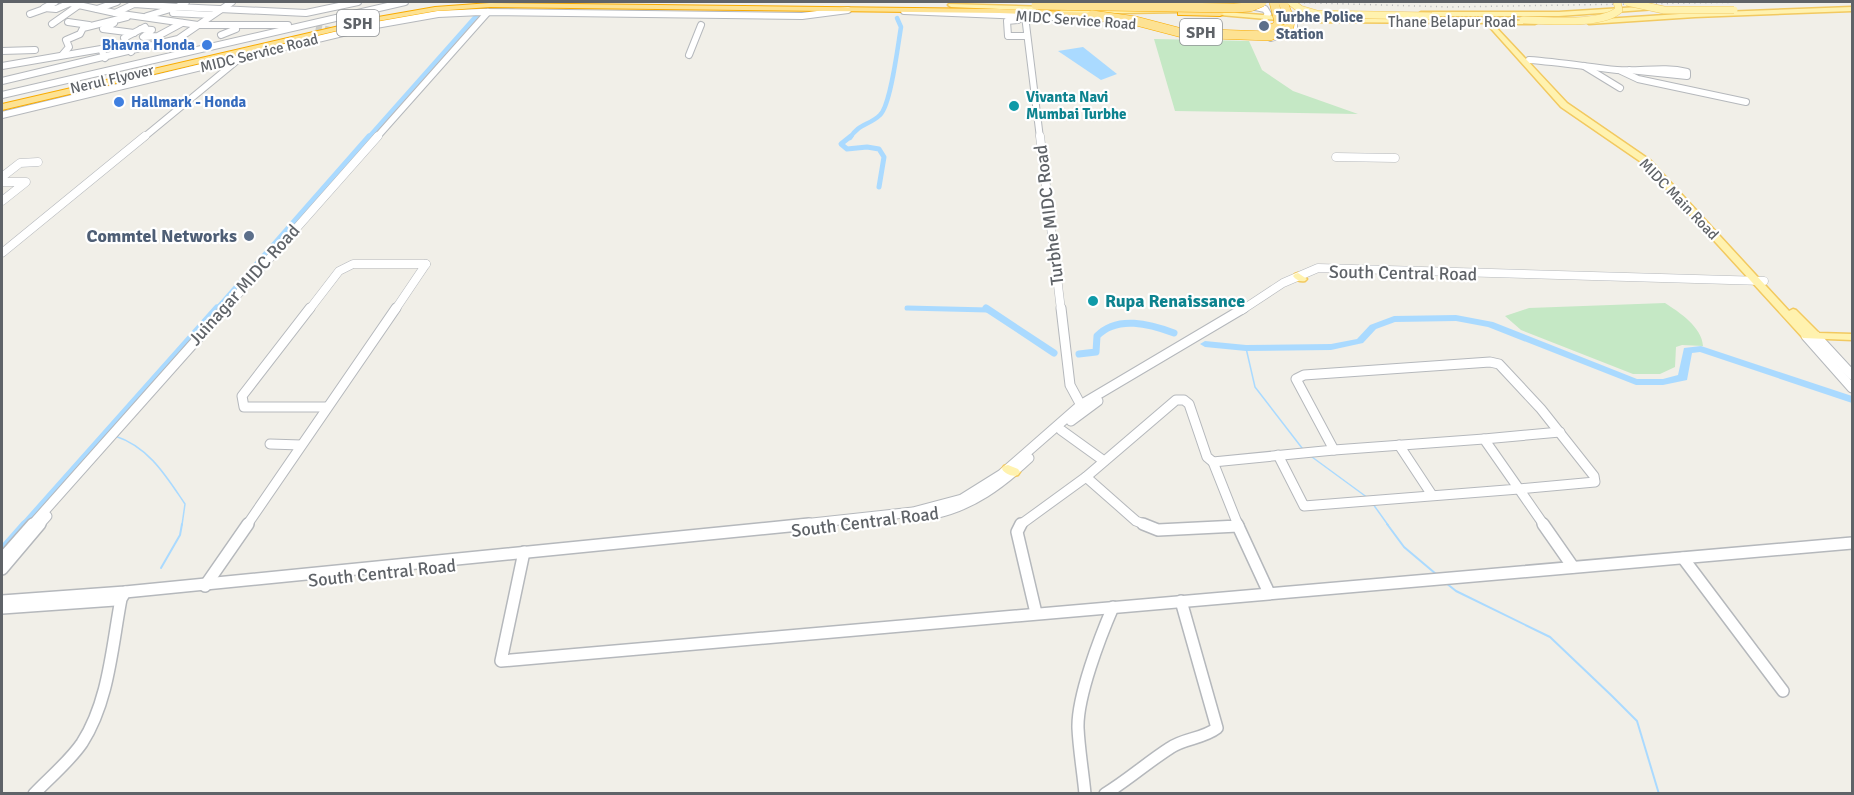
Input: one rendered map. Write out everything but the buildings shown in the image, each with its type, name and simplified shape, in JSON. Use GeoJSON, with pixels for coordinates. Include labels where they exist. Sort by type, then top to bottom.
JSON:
{"type":"FeatureCollection","features":[{"type":"Feature","properties":{"kind":"highway"},"geometry":{"type":"LineString","coordinates":[[2,106],[195,64],[315,26],[394,8],[436,2]]}},
{"type":"Feature","properties":{"kind":"highway","name":"SPH"},"geometry":{"type":"LineString","coordinates":[[223,52],[386,13],[476,2]]}},
{"type":"Feature","properties":{"kind":"highway","name":"SPH"},"geometry":{"type":"LineString","coordinates":[[553,2],[1036,4],[1234,8],[1250,7],[1262,2]]}},
{"type":"Feature","properties":{"kind":"highway"},"geometry":{"type":"LineString","coordinates":[[1036,4],[1233,6],[1251,2]]}},
{"type":"Feature","properties":{"kind":"highway"},"geometry":{"type":"LineString","coordinates":[[1220,14],[1181,13],[1169,16],[1168,21],[1172,25],[1183,28],[1264,31],[1276,27],[1279,22],[1274,2]]}},
{"type":"Feature","properties":{"kind":"highway","name":"SPH"},"geometry":{"type":"LineString","coordinates":[[210,59],[397,15],[454,7],[523,5],[1051,12],[1136,21],[1182,33],[1270,36],[1289,27],[1290,21],[1281,2]]}},
{"type":"Feature","properties":{"kind":"highway"},"geometry":{"type":"LineString","coordinates":[[210,59],[223,52]]}},
{"type":"Feature","properties":{"kind":"highway","name":"Nerul Flyover"},"geometry":{"type":"LineString","coordinates":[[2,106],[223,52]]}},
{"type":"Feature","properties":{"kind":"main road"},"geometry":{"type":"LineString","coordinates":[[1291,2],[1300,9],[1317,14],[1474,16],[1498,22]]}},
{"type":"Feature","properties":{"kind":"main road"},"geometry":{"type":"LineString","coordinates":[[1468,22],[1486,25],[1521,18],[1597,15],[1611,9],[1609,2]]}},
{"type":"Feature","properties":{"kind":"main road"},"geometry":{"type":"LineString","coordinates":[[1521,18],[1603,18],[1619,10],[1617,2]]}},
{"type":"Feature","properties":{"kind":"main road"},"geometry":{"type":"LineString","coordinates":[[1627,2],[1664,10],[1770,8]]}},
{"type":"Feature","properties":{"kind":"main road","name":"Thane Belapur Road"},"geometry":{"type":"LineString","coordinates":[[951,5],[1051,9],[1180,9],[1266,14]]}},
{"type":"Feature","properties":{"kind":"main road","name":"Thane Belapur Road"},"geometry":{"type":"LineString","coordinates":[[1498,22],[1559,14],[1667,8],[1850,8]]}},
{"type":"Feature","properties":{"kind":"main road"},"geometry":{"type":"LineString","coordinates":[[1663,17],[1668,12],[1667,8]]}},
{"type":"Feature","properties":{"kind":"main road","name":"Thane Belapur Road"},"geometry":{"type":"LineString","coordinates":[[1294,20],[1594,22],[1850,8]]}},
{"type":"Feature","properties":{"kind":"main road","name":"Thane Belapur Road"},"geometry":{"type":"LineString","coordinates":[[1051,12],[1181,11],[1266,14],[1280,12],[1436,16]]}},
{"type":"Feature","properties":{"kind":"main road"},"geometry":{"type":"LineString","coordinates":[[1266,14],[1294,20]]}},
{"type":"Feature","properties":{"kind":"main road","name":"Thane Belapur Road"},"geometry":{"type":"LineString","coordinates":[[1294,20],[1436,16]]}},
{"type":"Feature","properties":{"kind":"main road"},"geometry":{"type":"LineString","coordinates":[[1436,16],[1498,22]]}},
{"type":"Feature","properties":{"kind":"main road","name":"MIDC Main Road"},"geometry":{"type":"LineString","coordinates":[[1498,22],[1545,80]]}},
{"type":"Feature","properties":{"kind":"main road","name":"MIDC Main Road"},"geometry":{"type":"LineString","coordinates":[[1498,22],[1545,80],[1575,109],[1653,162],[1808,333]]}},
{"type":"Feature","properties":{"kind":"main road"},"geometry":{"type":"LineString","coordinates":[[1808,333],[1852,332]]}},
{"type":"Feature","properties":{"kind":"main road"},"geometry":{"type":"LineString","coordinates":[[1808,333],[1852,337]]}},
{"type":"Feature","properties":{"kind":"street"},"geometry":{"type":"LineString","coordinates":[[30,14],[55,2]]}},
{"type":"Feature","properties":{"kind":"street"},"geometry":{"type":"LineString","coordinates":[[44,9],[56,9],[69,2],[99,6],[117,2]]}},
{"type":"Feature","properties":{"kind":"street"},"geometry":{"type":"LineString","coordinates":[[124,39],[134,33],[145,17],[186,2]]}},
{"type":"Feature","properties":{"kind":"street"},"geometry":{"type":"LineString","coordinates":[[2,81],[178,39],[232,2]]}},
{"type":"Feature","properties":{"kind":"street"},"geometry":{"type":"LineString","coordinates":[[115,13],[134,4],[306,13],[358,2]]}},
{"type":"Feature","properties":{"kind":"street"},"geometry":{"type":"LineString","coordinates":[[2,95],[315,26],[393,3],[405,2]]}},
{"type":"Feature","properties":{"kind":"street"},"geometry":{"type":"LineString","coordinates":[[1111,2],[1237,3],[1264,9],[1266,14]]}},
{"type":"Feature","properties":{"kind":"street"},"geometry":{"type":"LineString","coordinates":[[52,24],[79,5]]}},
{"type":"Feature","properties":{"kind":"street"},"geometry":{"type":"LineString","coordinates":[[99,6],[115,13],[236,29],[315,26]]}},
{"type":"Feature","properties":{"kind":"street","name":"MIDC Service Road"},"geometry":{"type":"LineString","coordinates":[[2,114],[210,59],[242,57],[343,30],[421,16],[473,12],[802,16],[843,9],[1115,20],[1182,34],[1247,38],[1280,36],[1291,31],[1294,20]]}},
{"type":"Feature","properties":{"kind":"street","name":"Juinagar MIDC Road"},"geometry":{"type":"LineString","coordinates":[[2,559],[113,437],[485,12]]}},
{"type":"Feature","properties":{"kind":"street"},"geometry":{"type":"LineString","coordinates":[[1280,12],[1294,20]]}},
{"type":"Feature","properties":{"kind":"street"},"geometry":{"type":"LineString","coordinates":[[173,13],[211,15]]}},
{"type":"Feature","properties":{"kind":"street"},"geometry":{"type":"LineString","coordinates":[[63,54],[69,46],[66,40],[80,34],[83,28],[132,15]]}},
{"type":"Feature","properties":{"kind":"street","name":"Turbhe MIDC Road"},"geometry":{"type":"LineString","coordinates":[[1025,16],[1070,385],[1082,408]]}},
{"type":"Feature","properties":{"kind":"street"},"geometry":{"type":"LineString","coordinates":[[140,26],[157,20]]}},
{"type":"Feature","properties":{"kind":"street"},"geometry":{"type":"LineString","coordinates":[[112,21],[114,23],[103,29],[124,39],[131,52]]}},
{"type":"Feature","properties":{"kind":"street"},"geometry":{"type":"LineString","coordinates":[[68,22],[92,25]]}},
{"type":"Feature","properties":{"kind":"street"},"geometry":{"type":"LineString","coordinates":[[140,26],[152,30],[143,37],[156,37],[182,23]]}},
{"type":"Feature","properties":{"kind":"street"},"geometry":{"type":"LineString","coordinates":[[116,34],[127,25]]}},
{"type":"Feature","properties":{"kind":"street"},"geometry":{"type":"LineString","coordinates":[[690,55],[701,25]]}},
{"type":"Feature","properties":{"kind":"street"},"geometry":{"type":"LineString","coordinates":[[208,34],[217,26]]}},
{"type":"Feature","properties":{"kind":"street"},"geometry":{"type":"LineString","coordinates":[[221,35],[236,29]]}},
{"type":"Feature","properties":{"kind":"street"},"geometry":{"type":"LineString","coordinates":[[116,34],[134,33]]}},
{"type":"Feature","properties":{"kind":"street"},"geometry":{"type":"LineString","coordinates":[[2,50],[8,43]]}},
{"type":"Feature","properties":{"kind":"street"},"geometry":{"type":"LineString","coordinates":[[153,46],[160,59]]}},
{"type":"Feature","properties":{"kind":"street"},"geometry":{"type":"LineString","coordinates":[[2,66],[87,50],[103,49],[105,58]]}},
{"type":"Feature","properties":{"kind":"street"},"geometry":{"type":"LineString","coordinates":[[2,50],[35,50]]}},
{"type":"Feature","properties":{"kind":"street"},"geometry":{"type":"LineString","coordinates":[[87,50],[88,62]]}},
{"type":"Feature","properties":{"kind":"street"},"geometry":{"type":"LineString","coordinates":[[2,253],[242,57]]}},
{"type":"Feature","properties":{"kind":"street"},"geometry":{"type":"LineString","coordinates":[[1529,60],[1687,76],[1687,72],[1680,69],[1656,67],[1629,70]]}},
{"type":"Feature","properties":{"kind":"street"},"geometry":{"type":"LineString","coordinates":[[22,61],[22,76]]}},
{"type":"Feature","properties":{"kind":"street"},"geometry":{"type":"LineString","coordinates":[[1584,66],[1620,88]]}},
{"type":"Feature","properties":{"kind":"street"},"geometry":{"type":"LineString","coordinates":[[1619,70],[1638,79],[1746,102]]}},
{"type":"Feature","properties":{"kind":"street"},"geometry":{"type":"LineString","coordinates":[[1336,157],[1395,158]]}},
{"type":"Feature","properties":{"kind":"street"},"geometry":{"type":"LineString","coordinates":[[2,177],[20,163],[38,162]]}},
{"type":"Feature","properties":{"kind":"street"},"geometry":{"type":"LineString","coordinates":[[2,182],[26,182],[2,201]]}},
{"type":"Feature","properties":{"kind":"street","name":"Juinagar MIDC Road"},"geometry":{"type":"LineString","coordinates":[[300,225],[332,192]]}},
{"type":"Feature","properties":{"kind":"street"},"geometry":{"type":"LineString","coordinates":[[204,588],[426,264],[353,264],[339,271],[242,396],[244,407],[327,407]]}},
{"type":"Feature","properties":{"kind":"street","name":"South Central Road"},"geometry":{"type":"LineString","coordinates":[[1011,471],[1082,408],[1148,362],[1318,268],[1760,281]]}},
{"type":"Feature","properties":{"kind":"street","name":"MIDC Main Road"},"geometry":{"type":"LineString","coordinates":[[1808,333],[1852,375]]}},
{"type":"Feature","properties":{"kind":"street","name":"MIDC Main Road"},"geometry":{"type":"LineString","coordinates":[[1808,333],[1852,388]]}},
{"type":"Feature","properties":{"kind":"street"},"geometry":{"type":"LineString","coordinates":[[1284,455],[1304,506],[1594,482],[1594,476],[1560,432],[1507,371],[1499,364],[1490,362],[1304,375],[1296,379],[1334,450]]}},
{"type":"Feature","properties":{"kind":"street"},"geometry":{"type":"LineString","coordinates":[[1036,614],[1017,532],[1021,524],[1086,477],[1176,400],[1184,400],[1189,404],[1207,457],[1213,462],[1269,593]]}},
{"type":"Feature","properties":{"kind":"street","name":"South Central Road"},"geometry":{"type":"LineString","coordinates":[[2,608],[523,555],[877,523],[948,512],[977,500],[1061,430],[1082,408]]}},
{"type":"Feature","properties":{"kind":"street"},"geometry":{"type":"LineString","coordinates":[[1061,430],[1104,461]]}},
{"type":"Feature","properties":{"kind":"street"},"geometry":{"type":"LineString","coordinates":[[1213,462],[1560,432]]}},
{"type":"Feature","properties":{"kind":"street","name":"Juinagar MIDC Road"},"geometry":{"type":"LineString","coordinates":[[2,569],[113,437]]}},
{"type":"Feature","properties":{"kind":"street"},"geometry":{"type":"LineString","coordinates":[[1484,439],[1573,567]]}},
{"type":"Feature","properties":{"kind":"street"},"geometry":{"type":"LineString","coordinates":[[270,444],[302,445]]}},
{"type":"Feature","properties":{"kind":"street"},"geometry":{"type":"LineString","coordinates":[[1399,445],[1432,495]]}},
{"type":"Feature","properties":{"kind":"street"},"geometry":{"type":"LineString","coordinates":[[1086,477],[1136,521],[1158,530],[1239,526]]}},
{"type":"Feature","properties":{"kind":"street"},"geometry":{"type":"LineString","coordinates":[[523,555],[501,661],[1852,543]]}},
{"type":"Feature","properties":{"kind":"street"},"geometry":{"type":"LineString","coordinates":[[1683,558],[1783,691]]}},
{"type":"Feature","properties":{"kind":"street"},"geometry":{"type":"LineString","coordinates":[[34,794],[82,744],[91,728],[123,596]]}},
{"type":"Feature","properties":{"kind":"street","name":"South Central Road"},"geometry":{"type":"LineString","coordinates":[[2,602],[123,596]]}},
{"type":"Feature","properties":{"kind":"street"},"geometry":{"type":"LineString","coordinates":[[1105,794],[1135,775],[1172,746],[1208,735],[1217,728],[1180,601]]}},
{"type":"Feature","properties":{"kind":"street"},"geometry":{"type":"LineString","coordinates":[[1085,794],[1078,728],[1079,715],[1098,642],[1113,607]]}},
{"type":"Feature","properties":{"kind":"green space"},"geometry":{"type":"Polygon","coordinates":[[[1154,39],[1249,41],[1262,70],[1293,91],[1358,114],[1175,111],[1154,39]]]}},
{"type":"Feature","properties":{"kind":"green space"},"geometry":{"type":"Polygon","coordinates":[[[1665,303],[1694,326],[1702,339],[1703,346],[1676,347],[1675,367],[1660,374],[1633,374],[1521,330],[1505,316],[1529,308],[1665,303]]]}},
{"type":"Feature","properties":{"kind":"water"},"geometry":{"type":"Polygon","coordinates":[[[1083,47],[1117,74],[1101,80],[1058,51],[1083,47]]]}},
{"type":"Feature","properties":{"kind":"waterway"},"geometry":{"type":"LineString","coordinates":[[368,138],[478,14],[474,14],[478,9],[505,9],[527,2]]}},
{"type":"Feature","properties":{"kind":"waterway"},"geometry":{"type":"LineString","coordinates":[[850,138],[853,133],[880,115],[888,99],[901,27],[897,18]]}},
{"type":"Feature","properties":{"kind":"waterway"},"geometry":{"type":"LineString","coordinates":[[216,310],[369,136]]}},
{"type":"Feature","properties":{"kind":"waterway"},"geometry":{"type":"LineString","coordinates":[[851,136],[841,144],[847,149],[867,147],[879,149],[884,157],[879,187]]}},
{"type":"Feature","properties":{"kind":"waterway"},"geometry":{"type":"LineString","coordinates":[[24,525],[217,308]]}},
{"type":"Feature","properties":{"kind":"waterway"},"geometry":{"type":"LineString","coordinates":[[907,308],[988,310]]}},
{"type":"Feature","properties":{"kind":"waterway"},"geometry":{"type":"LineString","coordinates":[[986,308],[1054,353]]}},
{"type":"Feature","properties":{"kind":"waterway"},"geometry":{"type":"LineString","coordinates":[[1205,344],[1246,348],[1331,347],[1360,341],[1373,327],[1394,319],[1456,318],[1490,324],[1636,382],[1663,382],[1683,378],[1688,350],[1701,349],[1852,400]]}},
{"type":"Feature","properties":{"kind":"waterway"},"geometry":{"type":"LineString","coordinates":[[1079,354],[1096,352],[1097,336],[1114,325],[1144,324],[1174,333]]}},
{"type":"Feature","properties":{"kind":"waterway"},"geometry":{"type":"LineString","coordinates":[[1246,348],[1255,387],[1302,448]]}},
{"type":"Feature","properties":{"kind":"waterway"},"geometry":{"type":"LineString","coordinates":[[115,436],[138,447],[163,473],[185,504],[182,525]]}},
{"type":"Feature","properties":{"kind":"waterway"},"geometry":{"type":"LineString","coordinates":[[1312,457],[1368,498]]}},
{"type":"Feature","properties":{"kind":"waterway"},"geometry":{"type":"LineString","coordinates":[[1373,504],[1388,525]]}},
{"type":"Feature","properties":{"kind":"waterway"},"geometry":{"type":"LineString","coordinates":[[2,550],[25,524]]}},
{"type":"Feature","properties":{"kind":"waterway"},"geometry":{"type":"LineString","coordinates":[[161,568],[180,535],[182,524]]}},
{"type":"Feature","properties":{"kind":"waterway"},"geometry":{"type":"LineString","coordinates":[[1387,524],[1404,547],[1436,574]]}},
{"type":"Feature","properties":{"kind":"waterway"},"geometry":{"type":"LineString","coordinates":[[1446,583],[1456,591],[1550,637],[1612,696],[1637,721],[1659,794]]}},
{"type":"Feature","properties":{"kind":"tunnel"},"geometry":{"type":"LineString","coordinates":[[316,27],[336,31]]}},
{"type":"Feature","properties":{"kind":"railway"},"geometry":{"type":"LineString","coordinates":[[1282,2],[1450,7],[1752,2]]}},
{"type":"Feature","properties":{"kind":"place","name":"Turbhe Police Station"},"geometry":{"type":"Point","coordinates":[1264,26]}},
{"type":"Feature","properties":{"kind":"place","name":"Bhavna Honda"},"geometry":{"type":"Point","coordinates":[207,45]}},
{"type":"Feature","properties":{"kind":"place","name":"Hallmark - Honda"},"geometry":{"type":"Point","coordinates":[119,102]}},
{"type":"Feature","properties":{"kind":"place","name":"Vivanta Navi Mumbai Turbhe"},"geometry":{"type":"Point","coordinates":[1014,106]}},
{"type":"Feature","properties":{"kind":"place","name":"Commtel Networks"},"geometry":{"type":"Point","coordinates":[249,236]}},
{"type":"Feature","properties":{"kind":"place","name":"Rupa Renaissance"},"geometry":{"type":"Point","coordinates":[1093,301]}}]}
